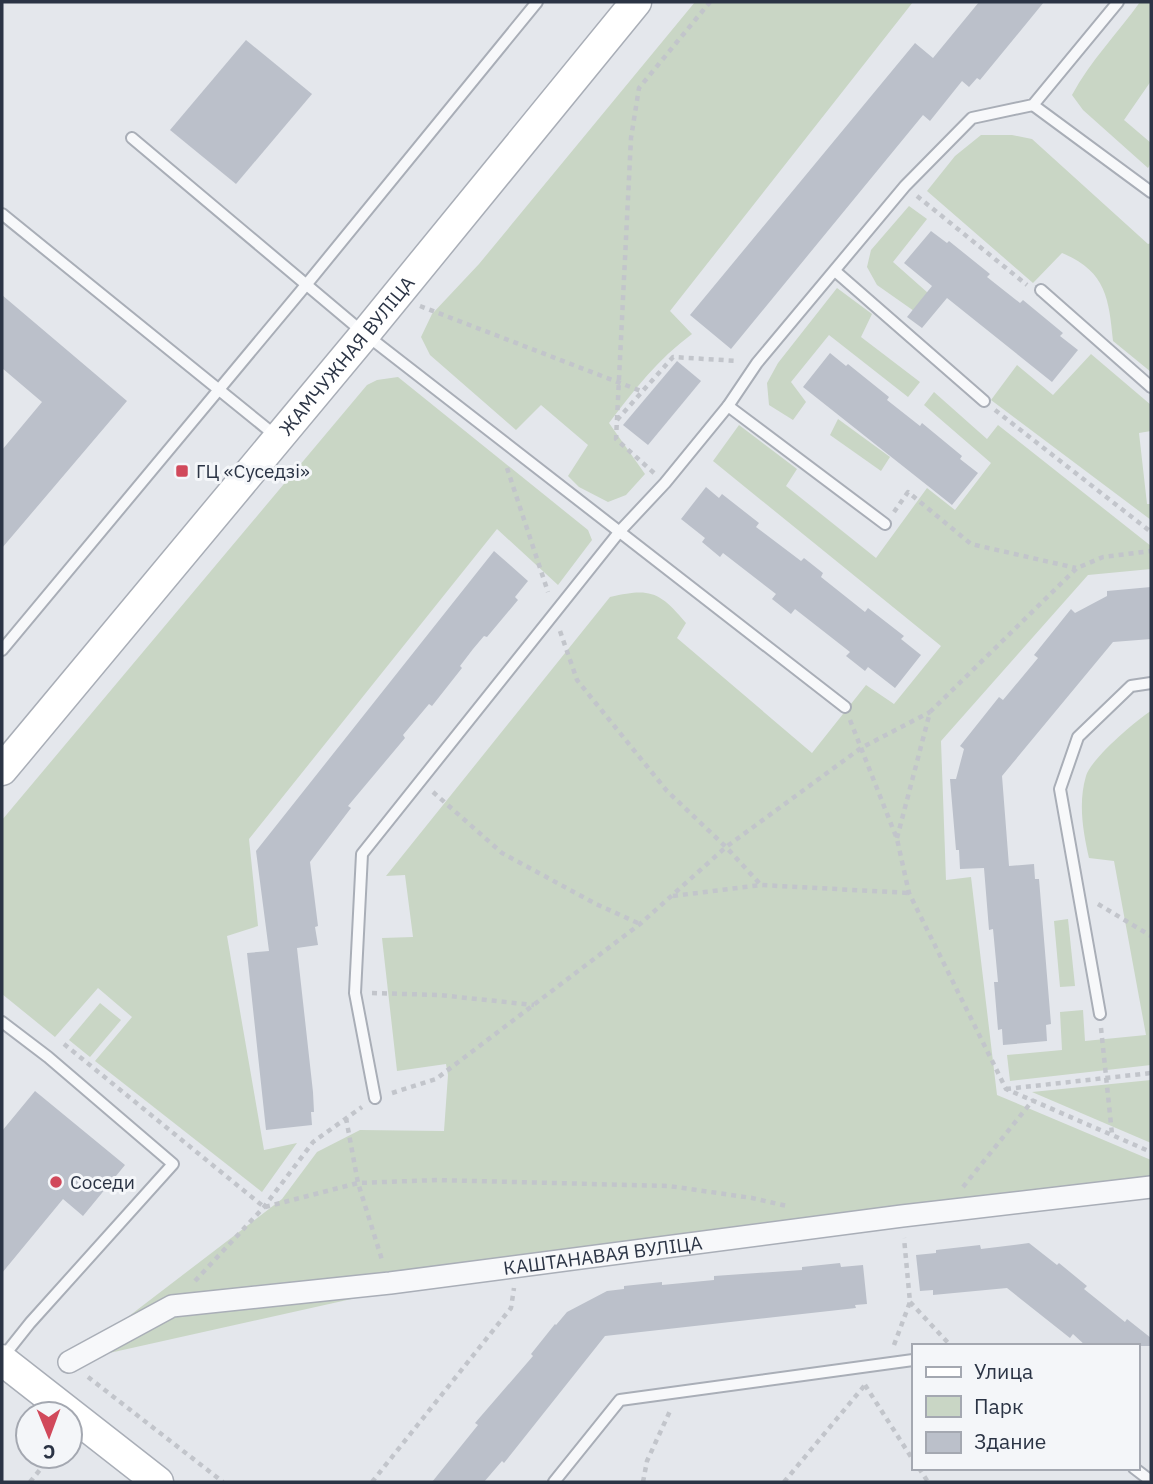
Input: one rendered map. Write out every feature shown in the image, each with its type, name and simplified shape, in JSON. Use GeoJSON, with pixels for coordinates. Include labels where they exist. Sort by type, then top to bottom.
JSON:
{"type":"FeatureCollection","features":[{"type":"Feature","properties":{"kind":"main road","name":"ЖАМЧУЖНАЯ ВУЛІЦА"},"geometry":{"type":"LineString","coordinates":[[2,770],[365,334],[636,2]]}},
{"type":"Feature","properties":{"kind":"main road"},"geometry":{"type":"LineString","coordinates":[[2,1360],[158,1482]]}},
{"type":"Feature","properties":{"kind":"street","name":"КАШТАНАВАЯ ВУЛІЦА"},"geometry":{"type":"LineString","coordinates":[[69,1362],[172,1306],[390,1283],[902,1216],[1151,1187]]}},
{"type":"Feature","properties":{"kind":"lane"},"geometry":{"type":"LineString","coordinates":[[2,650],[537,2]]}},
{"type":"Feature","properties":{"kind":"lane"},"geometry":{"type":"LineString","coordinates":[[375,1098],[355,993],[362,854],[620,531],[665,483],[728,406],[757,363],[905,186],[972,118],[1033,106],[1118,2]]}},
{"type":"Feature","properties":{"kind":"lane"},"geometry":{"type":"LineString","coordinates":[[1033,106],[1151,192]]}},
{"type":"Feature","properties":{"kind":"lane"},"geometry":{"type":"LineString","coordinates":[[132,138],[365,334],[845,707]]}},
{"type":"Feature","properties":{"kind":"lane"},"geometry":{"type":"LineString","coordinates":[[2,214],[278,438]]}},
{"type":"Feature","properties":{"kind":"lane"},"geometry":{"type":"LineString","coordinates":[[835,271],[984,401]]}},
{"type":"Feature","properties":{"kind":"lane"},"geometry":{"type":"LineString","coordinates":[[1041,290],[1151,387]]}},
{"type":"Feature","properties":{"kind":"lane"},"geometry":{"type":"LineString","coordinates":[[728,406],[885,524]]}},
{"type":"Feature","properties":{"kind":"lane"},"geometry":{"type":"LineString","coordinates":[[1100,1014],[1060,789],[1078,737],[1131,686],[1151,683]]}},
{"type":"Feature","properties":{"kind":"lane"},"geometry":{"type":"LineString","coordinates":[[2,1022],[48,1057],[173,1164],[30,1323],[2,1360]]}},
{"type":"Feature","properties":{"kind":"lane"},"geometry":{"type":"LineString","coordinates":[[554,1482],[620,1399],[912,1360]]}},
{"type":"Feature","properties":{"kind":"lane"},"geometry":{"type":"LineString","coordinates":[[1137,1470],[1151,1481]]}},
{"type":"Feature","properties":{"kind":"path"},"geometry":{"type":"LineString","coordinates":[[665,483],[616,439],[631,138],[639,88],[710,2]]}},
{"type":"Feature","properties":{"kind":"path"},"geometry":{"type":"LineString","coordinates":[[905,186],[1030,288],[1041,290]]}},
{"type":"Feature","properties":{"kind":"path"},"geometry":{"type":"LineString","coordinates":[[395,296],[641,391]]}},
{"type":"Feature","properties":{"kind":"path"},"geometry":{"type":"LineString","coordinates":[[617,421],[673,357],[757,363]]}},
{"type":"Feature","properties":{"kind":"path"},"geometry":{"type":"LineString","coordinates":[[984,401],[1151,532]]}},
{"type":"Feature","properties":{"kind":"path"},"geometry":{"type":"LineString","coordinates":[[496,435],[576,680],[667,791],[726,847],[761,885]]}},
{"type":"Feature","properties":{"kind":"path"},"geometry":{"type":"LineString","coordinates":[[885,524],[908,492],[971,544],[1077,568]]}},
{"type":"Feature","properties":{"kind":"path"},"geometry":{"type":"LineString","coordinates":[[172,1306],[264,1207],[313,1142],[375,1098],[436,1079],[640,924],[726,847],[861,748],[930,712],[1077,568],[1103,557],[1151,551]]}},
{"type":"Feature","properties":{"kind":"path"},"geometry":{"type":"LineString","coordinates":[[845,707],[897,839],[909,892],[1006,1089],[1151,1152]]}},
{"type":"Feature","properties":{"kind":"path"},"geometry":{"type":"LineString","coordinates":[[897,839],[930,712]]}},
{"type":"Feature","properties":{"kind":"path"},"geometry":{"type":"LineString","coordinates":[[420,781],[502,853],[596,904],[640,924]]}},
{"type":"Feature","properties":{"kind":"path"},"geometry":{"type":"LineString","coordinates":[[671,896],[761,885],[909,892]]}},
{"type":"Feature","properties":{"kind":"path"},"geometry":{"type":"LineString","coordinates":[[1078,892],[1151,936]]}},
{"type":"Feature","properties":{"kind":"path"},"geometry":{"type":"LineString","coordinates":[[355,993],[439,995],[535,1005]]}},
{"type":"Feature","properties":{"kind":"path"},"geometry":{"type":"LineString","coordinates":[[1100,1014],[1112,1135]]}},
{"type":"Feature","properties":{"kind":"path"},"geometry":{"type":"LineString","coordinates":[[48,1057],[62,1042],[264,1207]]}},
{"type":"Feature","properties":{"kind":"path"},"geometry":{"type":"LineString","coordinates":[[1006,1089],[1151,1073]]}},
{"type":"Feature","properties":{"kind":"path"},"geometry":{"type":"LineString","coordinates":[[944,1211],[1033,1100]]}},
{"type":"Feature","properties":{"kind":"path"},"geometry":{"type":"LineString","coordinates":[[346,1118],[358,1184],[390,1283]]}},
{"type":"Feature","properties":{"kind":"path"},"geometry":{"type":"LineString","coordinates":[[264,1207],[358,1184],[437,1180],[658,1185],[751,1198],[792,1207]]}},
{"type":"Feature","properties":{"kind":"path"},"geometry":{"type":"LineString","coordinates":[[888,1362],[910,1301],[902,1216]]}},
{"type":"Feature","properties":{"kind":"path"},"geometry":{"type":"LineString","coordinates":[[372,1482],[511,1308],[517,1266]]}},
{"type":"Feature","properties":{"kind":"path"},"geometry":{"type":"LineString","coordinates":[[910,1301],[949,1344]]}},
{"type":"Feature","properties":{"kind":"path"},"geometry":{"type":"LineString","coordinates":[[69,1362],[223,1482]]}},
{"type":"Feature","properties":{"kind":"path"},"geometry":{"type":"LineString","coordinates":[[784,1482],[872,1377]]}},
{"type":"Feature","properties":{"kind":"path"},"geometry":{"type":"LineString","coordinates":[[865,1385],[912,1458]]}},
{"type":"Feature","properties":{"kind":"path"},"geometry":{"type":"LineString","coordinates":[[643,1482],[648,1461],[679,1390]]}},
{"type":"Feature","properties":{"kind":"green space"},"geometry":{"type":"Polygon","coordinates":[[[695,2],[913,2],[670,311],[692,334],[657,364],[609,423],[645,474],[626,495],[608,502],[579,487],[568,476],[588,445],[541,405],[516,430],[430,355],[421,337],[432,314],[479,264],[695,2]]]}},
{"type":"Feature","properties":{"kind":"green space"},"geometry":{"type":"Polygon","coordinates":[[[1140,2],[1151,2],[1151,81],[1124,120],[1151,143],[1151,163],[1148,168],[1083,110],[1072,95],[1140,2]]]}},
{"type":"Feature","properties":{"kind":"green space"},"geometry":{"type":"Polygon","coordinates":[[[981,135],[1012,135],[1032,139],[1148,244],[1151,243],[1151,372],[1113,341],[1107,299],[1088,268],[1062,253],[1033,283],[927,191],[955,156],[981,135]]]}},
{"type":"Feature","properties":{"kind":"green space"},"geometry":{"type":"Polygon","coordinates":[[[909,206],[927,219],[893,262],[928,293],[914,311],[877,285],[867,267],[871,250],[909,206]]]}},
{"type":"Feature","properties":{"kind":"green space"},"geometry":{"type":"Polygon","coordinates":[[[837,288],[872,314],[861,337],[920,382],[908,397],[829,335],[791,382],[806,402],[793,420],[769,405],[767,383],[778,363],[837,288]]]}},
{"type":"Feature","properties":{"kind":"green space"},"geometry":{"type":"Polygon","coordinates":[[[1091,354],[1151,405],[1151,431],[1139,433],[1147,504],[1151,504],[1151,520],[991,400],[1017,365],[1053,395],[1091,354]]]}},
{"type":"Feature","properties":{"kind":"green space"},"geometry":{"type":"Polygon","coordinates":[[[398,377],[588,530],[592,540],[558,585],[497,529],[249,839],[258,926],[227,936],[264,1150],[297,1143],[262,1192],[95,1061],[132,1017],[98,988],[55,1037],[2,994],[2,820],[367,385],[377,380],[398,377]]]}},
{"type":"Feature","properties":{"kind":"green space"},"geometry":{"type":"Polygon","coordinates":[[[934,392],[987,439],[998,425],[1151,546],[1151,569],[1088,575],[941,741],[946,880],[971,877],[997,1095],[1151,1160],[1151,1176],[549,1255],[69,1362],[282,1199],[317,1152],[360,1130],[444,1131],[448,1075],[446,1064],[397,1071],[382,938],[413,937],[405,875],[386,876],[610,597],[645,593],[661,598],[686,623],[677,638],[812,753],[866,685],[894,704],[941,646],[713,461],[739,425],[797,469],[786,486],[876,558],[927,488],[955,510],[991,463],[924,405],[934,392]]]}},
{"type":"Feature","properties":{"kind":"green space"},"geometry":{"type":"Polygon","coordinates":[[[838,419],[890,457],[881,471],[830,435],[838,419]]]}},
{"type":"Feature","properties":{"kind":"green space"},"geometry":{"type":"Polygon","coordinates":[[[1151,711],[1151,1065],[1010,1081],[1007,1055],[1062,1050],[1060,1012],[1083,1010],[1085,1041],[1146,1035],[1114,861],[1089,858],[1082,807],[1089,769],[1114,741],[1151,711]]]}},
{"type":"Feature","properties":{"kind":"green space"},"geometry":{"type":"Polygon","coordinates":[[[1068,919],[1075,986],[1060,987],[1054,921],[1068,919]]]}},
{"type":"Feature","properties":{"kind":"green space"},"geometry":{"type":"Polygon","coordinates":[[[100,1003],[121,1020],[90,1057],[69,1040],[100,1003]]]}},
{"type":"Feature","properties":{"kind":"green space"},"geometry":{"type":"Polygon","coordinates":[[[1151,1080],[1151,1143],[1032,1092],[1151,1080]]]}},
{"type":"Feature","properties":{"kind":"building"},"geometry":{"type":"Polygon","coordinates":[[[979,2],[1044,2],[980,80],[977,78],[969,87],[962,81],[930,121],[923,115],[731,349],[690,315],[915,43],[933,58],[979,2]]]}},
{"type":"Feature","properties":{"kind":"building"},"geometry":{"type":"Polygon","coordinates":[[[246,40],[312,94],[236,184],[170,130],[246,40]]]}},
{"type":"Feature","properties":{"kind":"building"},"geometry":{"type":"Polygon","coordinates":[[[931,231],[947,243],[949,241],[990,274],[987,277],[1020,303],[1023,300],[1063,333],[1060,336],[1078,350],[1052,382],[947,298],[922,328],[907,317],[932,286],[904,263],[931,231]]]}},
{"type":"Feature","properties":{"kind":"building"},"geometry":{"type":"Polygon","coordinates":[[[2,295],[127,401],[2,548],[2,450],[42,402],[2,368],[2,295]]]}},
{"type":"Feature","properties":{"kind":"building"},"geometry":{"type":"Polygon","coordinates":[[[830,353],[889,397],[887,400],[920,426],[922,423],[978,473],[952,505],[803,387],[830,353]]]}},
{"type":"Feature","properties":{"kind":"building"},"geometry":{"type":"Polygon","coordinates":[[[677,361],[701,381],[648,445],[623,425],[677,361]]]}},
{"type":"Feature","properties":{"kind":"building"},"geometry":{"type":"Polygon","coordinates":[[[706,487],[719,498],[722,494],[759,523],[756,527],[801,561],[804,558],[823,573],[821,577],[865,612],[868,608],[904,636],[901,639],[921,655],[895,688],[868,667],[865,671],[846,656],[850,652],[795,609],[791,614],[772,599],[776,594],[723,553],[720,557],[702,542],[705,538],[681,519],[706,487]]]}},
{"type":"Feature","properties":{"kind":"building"},"geometry":{"type":"Polygon","coordinates":[[[494,551],[528,581],[515,597],[518,600],[487,637],[484,636],[473,649],[460,666],[462,668],[432,706],[429,704],[403,735],[405,738],[348,806],[351,808],[310,862],[318,945],[297,948],[313,1092],[312,1125],[266,1130],[247,953],[269,951],[256,851],[494,551]]]}},
{"type":"Feature","properties":{"kind":"building"},"geometry":{"type":"Polygon","coordinates":[[[1151,587],[1151,639],[1113,642],[1002,776],[1009,866],[1034,864],[1035,879],[1039,879],[1051,1024],[1046,1025],[1047,1041],[1003,1045],[1002,1029],[998,1030],[994,982],[998,982],[993,929],[989,930],[984,868],[960,869],[959,850],[956,850],[950,779],[956,779],[964,749],[960,746],[999,697],[1003,700],[1038,658],[1034,655],[1071,609],[1075,613],[1107,596],[1107,591],[1151,587]]]}},
{"type":"Feature","properties":{"kind":"building","name":"Соседи"},"geometry":{"type":"Polygon","coordinates":[[[35,1091],[125,1165],[83,1216],[63,1199],[2,1273],[2,1131],[35,1091]]]}},
{"type":"Feature","properties":{"kind":"building"},"geometry":{"type":"Polygon","coordinates":[[[1029,1243],[1087,1286],[1084,1289],[1125,1322],[1127,1319],[1151,1338],[1151,1346],[1084,1344],[1073,1334],[1070,1338],[1007,1288],[933,1295],[933,1290],[920,1291],[916,1255],[980,1245],[981,1249],[1029,1243]]]}},
{"type":"Feature","properties":{"kind":"building"},"geometry":{"type":"Polygon","coordinates":[[[840,1263],[841,1267],[863,1265],[867,1304],[855,1305],[856,1308],[605,1336],[504,1463],[502,1461],[484,1482],[432,1482],[478,1425],[475,1423],[567,1312],[607,1291],[624,1289],[624,1286],[714,1280],[714,1276],[802,1270],[802,1267],[840,1263]]]}},
{"type":"Feature","properties":{"kind":"place","name":"ГЦ «Суседзі»"},"geometry":{"type":"Point","coordinates":[182,471]}},
{"type":"Feature","properties":{"kind":"place","name":"Соседи"},"geometry":{"type":"Point","coordinates":[56,1182]}}]}
